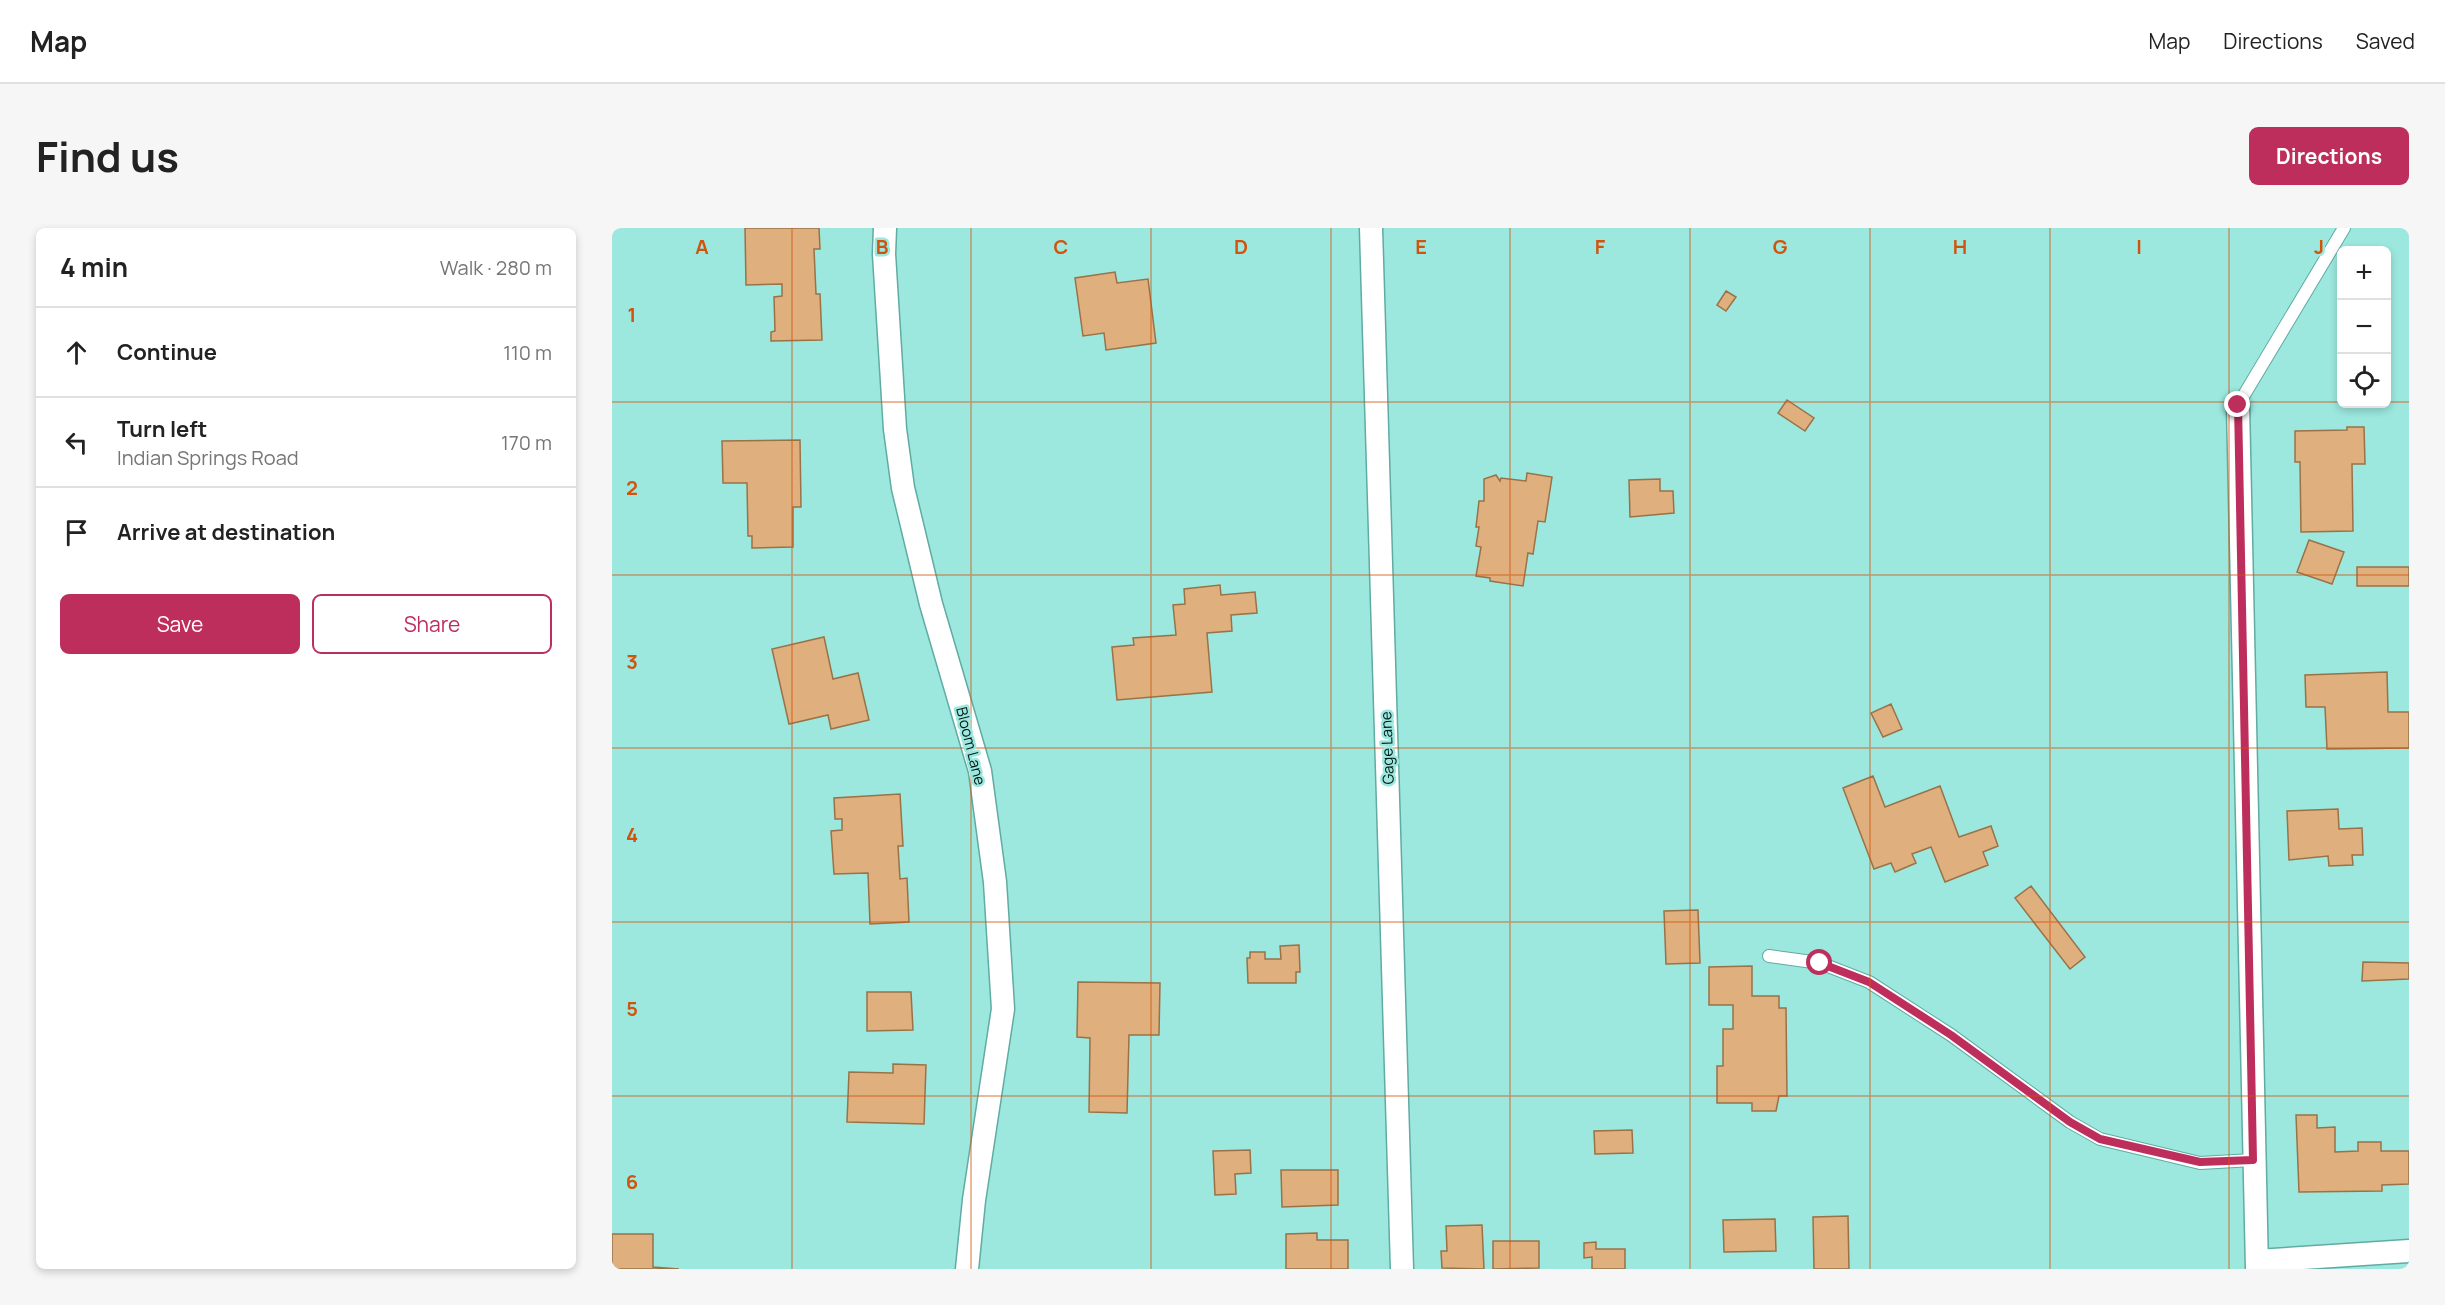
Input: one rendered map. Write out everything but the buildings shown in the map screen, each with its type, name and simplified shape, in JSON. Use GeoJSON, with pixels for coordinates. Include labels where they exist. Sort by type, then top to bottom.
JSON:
{"type":"FeatureCollection","features":[{"type":"Feature","properties":{"kind":"street","name":"Bloom Lane"},"geometry":{"type":"LineString","coordinates":[[885,228],[884,254],[895,429],[903,488],[931,604],[980,771],[995,882],[1003,1009],[974,1200],[967,1269]]}},
{"type":"Feature","properties":{"kind":"street","name":"Gage Lane"},"geometry":{"type":"LineString","coordinates":[[1371,228],[1402,1269]]}},
{"type":"Feature","properties":{"kind":"street"},"geometry":{"type":"LineString","coordinates":[[2238,405],[2257,1265],[2409,1251]]}},
{"type":"Feature","properties":{"kind":"lane"},"geometry":{"type":"LineString","coordinates":[[2238,405],[2344,228]]}},
{"type":"Feature","properties":{"kind":"lane"},"geometry":{"type":"LineString","coordinates":[[1769,956],[1820,963],[1869,982],[1951,1035],[2070,1122],[2100,1139],[2200,1162],[2253,1160]]}},
{"type":"Feature","properties":{"kind":"route"},"geometry":{"type":"LineString","coordinates":[[1820,963],[1869,982],[1951,1035],[2070,1122],[2100,1139],[2200,1162],[2253,1160],[2238,405]]}}]}
